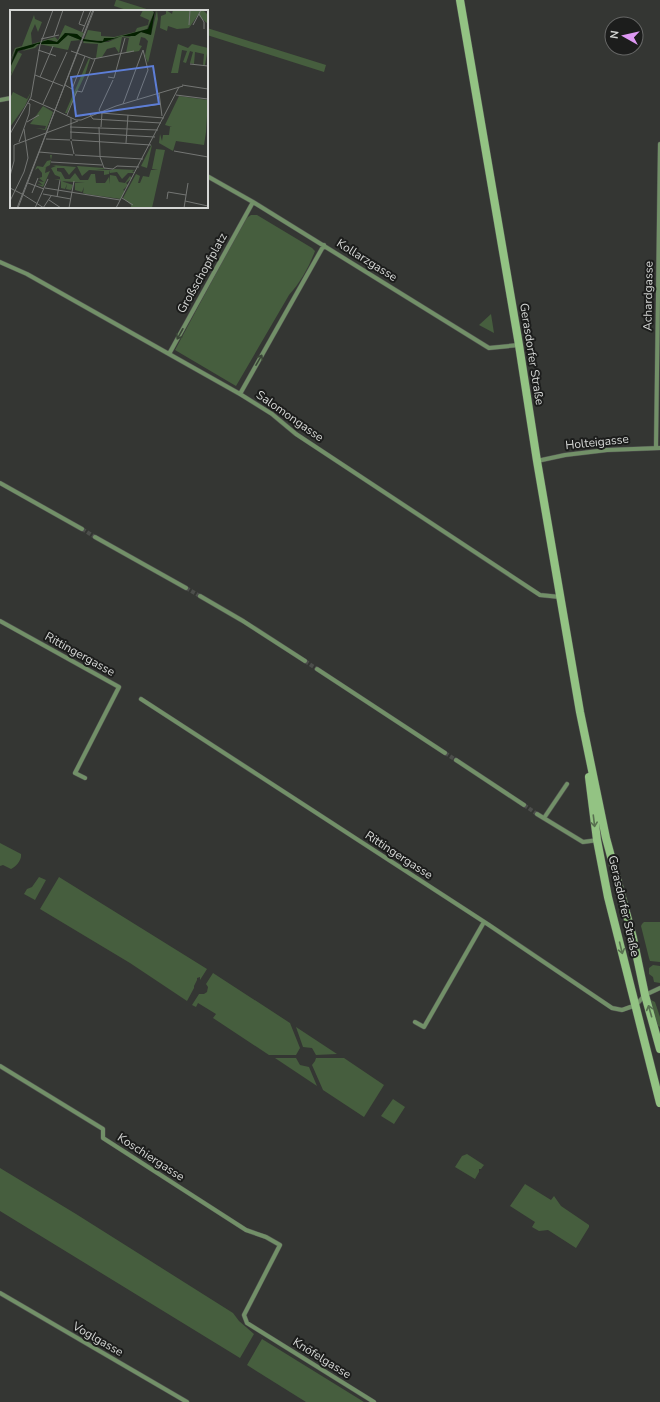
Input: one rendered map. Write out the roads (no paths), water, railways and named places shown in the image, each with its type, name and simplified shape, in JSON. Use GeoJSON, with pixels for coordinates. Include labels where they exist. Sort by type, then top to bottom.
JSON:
{"type":"FeatureCollection","features":[{"type":"Feature","properties":{"kind":"main road","name":"Gerasdorfer Straße"},"geometry":{"type":"LineString","coordinates":[[460,0],[580,712],[606,838],[633,938],[645,995],[660,1049]]}},
{"type":"Feature","properties":{"kind":"main road","name":"Gerasdorfer Straße"},"geometry":{"type":"LineString","coordinates":[[580,712],[597,840],[608,897],[660,1103]]}},
{"type":"Feature","properties":{"kind":"street"},"geometry":{"type":"LineString","coordinates":[[0,100],[10,98]]}},
{"type":"Feature","properties":{"kind":"street","name":"Achardgasse"},"geometry":{"type":"LineString","coordinates":[[658,448],[660,144]]}},
{"type":"Feature","properties":{"kind":"street","name":"Kollarzgasse"},"geometry":{"type":"LineString","coordinates":[[208,177],[324,245],[489,348],[519,344]]}},
{"type":"Feature","properties":{"kind":"street","name":"Großschopfplatz"},"geometry":{"type":"LineString","coordinates":[[169,354],[253,202]]}},
{"type":"Feature","properties":{"kind":"street"},"geometry":{"type":"LineString","coordinates":[[240,394],[324,245]]}},
{"type":"Feature","properties":{"kind":"street","name":"Salomongasse"},"geometry":{"type":"LineString","coordinates":[[0,262],[27,274],[240,394],[272,414],[296,434],[540,595],[560,597]]}},
{"type":"Feature","properties":{"kind":"street","name":"Holteigasse"},"geometry":{"type":"LineString","coordinates":[[537,461],[565,455],[607,450],[658,448]]}},
{"type":"Feature","properties":{"kind":"street"},"geometry":{"type":"LineString","coordinates":[[0,483],[82,529]]}},
{"type":"Feature","properties":{"kind":"street"},"geometry":{"type":"LineString","coordinates":[[95,537],[186,588]]}},
{"type":"Feature","properties":{"kind":"street"},"geometry":{"type":"LineString","coordinates":[[200,596],[243,620],[305,661]]}},
{"type":"Feature","properties":{"kind":"street","name":"Rittingergasse"},"geometry":{"type":"LineString","coordinates":[[0,621],[119,687],[74,773],[85,778]]}},
{"type":"Feature","properties":{"kind":"street"},"geometry":{"type":"LineString","coordinates":[[317,669],[445,753]]}},
{"type":"Feature","properties":{"kind":"street","name":"Rittingergasse"},"geometry":{"type":"LineString","coordinates":[[141,699],[484,922],[612,1008],[622,1010],[636,1005]]}},
{"type":"Feature","properties":{"kind":"street"},"geometry":{"type":"LineString","coordinates":[[456,760],[524,805]]}},
{"type":"Feature","properties":{"kind":"street"},"geometry":{"type":"LineString","coordinates":[[544,818],[567,784]]}},
{"type":"Feature","properties":{"kind":"street"},"geometry":{"type":"LineString","coordinates":[[537,814],[583,842],[606,838]]}},
{"type":"Feature","properties":{"kind":"street"},"geometry":{"type":"LineString","coordinates":[[415,1022],[424,1027],[484,922]]}},
{"type":"Feature","properties":{"kind":"street"},"geometry":{"type":"LineString","coordinates":[[636,1005],[645,995],[660,988]]}},
{"type":"Feature","properties":{"kind":"street","name":"Koschiergasse"},"geometry":{"type":"LineString","coordinates":[[0,1066],[102,1129],[103,1138],[246,1230],[266,1237],[280,1245]]}},
{"type":"Feature","properties":{"kind":"street","name":"Knöfelgasse"},"geometry":{"type":"LineString","coordinates":[[280,1245],[244,1315],[247,1323],[374,1402]]}},
{"type":"Feature","properties":{"kind":"street","name":"Voglgasse"},"geometry":{"type":"LineString","coordinates":[[0,1293],[187,1402]]}},
{"type":"Feature","properties":{"kind":"tunnel"},"geometry":{"type":"LineString","coordinates":[[82,529],[95,537]]}},
{"type":"Feature","properties":{"kind":"tunnel"},"geometry":{"type":"LineString","coordinates":[[186,588],[200,596]]}},
{"type":"Feature","properties":{"kind":"tunnel"},"geometry":{"type":"LineString","coordinates":[[305,661],[317,669]]}},
{"type":"Feature","properties":{"kind":"tunnel"},"geometry":{"type":"LineString","coordinates":[[445,753],[456,760]]}},
{"type":"Feature","properties":{"kind":"tunnel"},"geometry":{"type":"LineString","coordinates":[[524,805],[537,814]]}}]}
